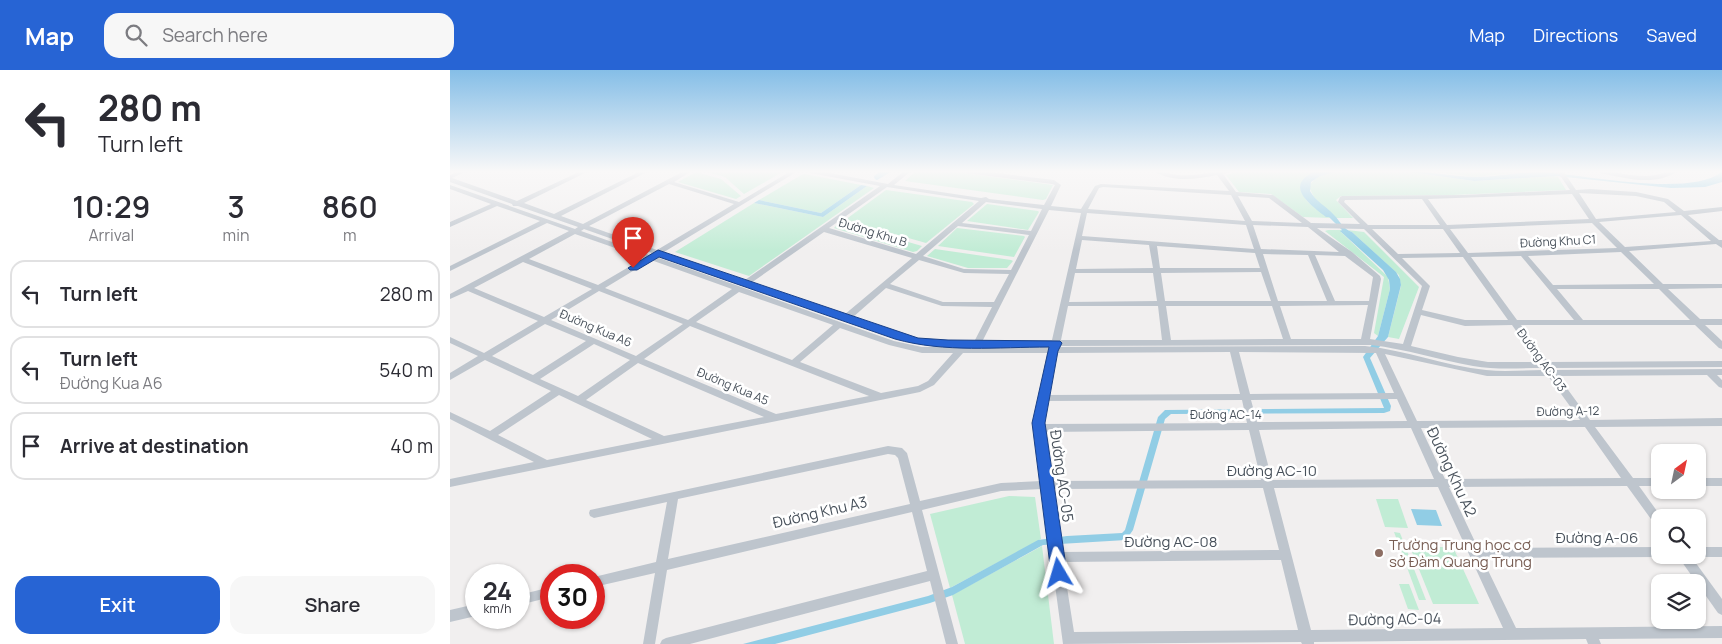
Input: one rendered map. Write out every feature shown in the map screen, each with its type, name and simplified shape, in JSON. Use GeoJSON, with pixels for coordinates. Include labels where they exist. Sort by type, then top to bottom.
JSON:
{"type":"FeatureCollection","features":[{"type":"Feature","properties":{"kind":"street"},"geometry":{"type":"LineString","coordinates":[[480,198],[574,232],[746,283],[911,348],[933,351],[1167,343],[1288,342],[1406,347],[1477,364],[1722,364]]}},
{"type":"Feature","properties":{"kind":"street"},"geometry":{"type":"LineString","coordinates":[[501,198],[583,227],[738,289],[918,342],[1054,347],[1234,350],[1373,345],[1481,372],[1722,372]]}},
{"type":"Feature","properties":{"kind":"street"},"geometry":{"type":"LineString","coordinates":[[508,208],[530,198]]}},
{"type":"Feature","properties":{"kind":"street"},"geometry":{"type":"LineString","coordinates":[[554,217],[592,198]]}},
{"type":"Feature","properties":{"kind":"street"},"geometry":{"type":"LineString","coordinates":[[450,297],[638,198]]}},
{"type":"Feature","properties":{"kind":"street"},"geometry":{"type":"LineString","coordinates":[[720,198],[740,204]]}},
{"type":"Feature","properties":{"kind":"street","name":"Đường Kua A6"},"geometry":{"type":"LineString","coordinates":[[450,377],[750,198]]}},
{"type":"Feature","properties":{"kind":"street"},"geometry":{"type":"LineString","coordinates":[[746,283],[867,198]]}},
{"type":"Feature","properties":{"kind":"street"},"geometry":{"type":"LineString","coordinates":[[986,198],[1084,210],[1248,221],[1363,225],[1444,225],[1593,219],[1722,209]]}},
{"type":"Feature","properties":{"kind":"street","name":"Đường Khu B"},"geometry":{"type":"LineString","coordinates":[[842,321],[986,198]]}},
{"type":"Feature","properties":{"kind":"street"},"geometry":{"type":"LineString","coordinates":[[977,344],[1051,198]]}},
{"type":"Feature","properties":{"kind":"street","name":"Đường AC-05"},"geometry":{"type":"LineString","coordinates":[[1068,641],[1039,428],[1043,398],[1084,210],[1091,198]]}},
{"type":"Feature","properties":{"kind":"street"},"geometry":{"type":"LineString","coordinates":[[1236,198],[1248,221],[1288,342]]}},
{"type":"Feature","properties":{"kind":"street"},"geometry":{"type":"LineString","coordinates":[[1273,198],[1377,277],[1372,303],[1373,345]]}},
{"type":"Feature","properties":{"kind":"street"},"geometry":{"type":"LineString","coordinates":[[1406,347],[1426,286],[1363,225],[1341,202],[1341,198],[1429,198]]}},
{"type":"Feature","properties":{"kind":"street","name":"Đường AC-03"},"geometry":{"type":"LineString","coordinates":[[1424,198],[1651,510]]}},
{"type":"Feature","properties":{"kind":"street"},"geometry":{"type":"LineString","coordinates":[[1577,198],[1593,219],[1623,250],[1722,346]]}},
{"type":"Feature","properties":{"kind":"street"},"geometry":{"type":"LineString","coordinates":[[1661,198],[1720,243]]}},
{"type":"Feature","properties":{"kind":"street"},"geometry":{"type":"LineString","coordinates":[[450,225],[506,200]]}},
{"type":"Feature","properties":{"kind":"street"},"geometry":{"type":"LineString","coordinates":[[1680,212],[1722,205]]}},
{"type":"Feature","properties":{"kind":"street"},"geometry":{"type":"LineString","coordinates":[[450,269],[546,221]]}},
{"type":"Feature","properties":{"kind":"street"},"geometry":{"type":"LineString","coordinates":[[956,224],[1034,234]]}},
{"type":"Feature","properties":{"kind":"street","name":"Đường Khu B"},"geometry":{"type":"LineString","coordinates":[[823,229],[968,272],[1014,272]]}},
{"type":"Feature","properties":{"kind":"street"},"geometry":{"type":"LineString","coordinates":[[1078,238],[1258,252],[1349,254]]}},
{"type":"Feature","properties":{"kind":"street","name":"Đường Khu C1"},"geometry":{"type":"LineString","coordinates":[[1395,256],[1466,256],[1623,250],[1720,243]]}},
{"type":"Feature","properties":{"kind":"street"},"geometry":{"type":"LineString","coordinates":[[1153,245],[1167,343]]}},
{"type":"Feature","properties":{"kind":"street"},"geometry":{"type":"LineString","coordinates":[[1311,254],[1332,303]]}},
{"type":"Feature","properties":{"kind":"street"},"geometry":{"type":"LineString","coordinates":[[1523,254],[1580,322]]}},
{"type":"Feature","properties":{"kind":"street"},"geometry":{"type":"LineString","coordinates":[[523,259],[881,397]]}},
{"type":"Feature","properties":{"kind":"street"},"geometry":{"type":"LineString","coordinates":[[1072,271],[1264,270]]}},
{"type":"Feature","properties":{"kind":"street"},"geometry":{"type":"LineString","coordinates":[[884,285],[942,304],[997,305]]}},
{"type":"Feature","properties":{"kind":"street"},"geometry":{"type":"LineString","coordinates":[[1551,287],[1722,286]]}},
{"type":"Feature","properties":{"kind":"street","name":"Đường Kua A6"},"geometry":{"type":"LineString","coordinates":[[468,288],[638,360]]}},
{"type":"Feature","properties":{"kind":"street"},"geometry":{"type":"LineString","coordinates":[[579,400],[738,289]]}},
{"type":"Feature","properties":{"kind":"street"},"geometry":{"type":"LineString","coordinates":[[1065,304],[1372,303]]}},
{"type":"Feature","properties":{"kind":"street"},"geometry":{"type":"LineString","coordinates":[[1418,312],[1461,322],[1722,322]]}},
{"type":"Feature","properties":{"kind":"street"},"geometry":{"type":"LineString","coordinates":[[794,363],[842,321]]}},
{"type":"Feature","properties":{"kind":"street"},"geometry":{"type":"LineString","coordinates":[[450,340],[664,440]]}},
{"type":"Feature","properties":{"kind":"street"},"geometry":{"type":"LineString","coordinates":[[533,379],[593,341]]}},
{"type":"Feature","properties":{"kind":"street","name":"Đường Khu A2"},"geometry":{"type":"LineString","coordinates":[[1373,345],[1395,396],[1413,425],[1512,634]]}},
{"type":"Feature","properties":{"kind":"street"},"geometry":{"type":"LineString","coordinates":[[1234,350],[1307,640]]}},
{"type":"Feature","properties":{"kind":"street","name":"Đường Kua A5"},"geometry":{"type":"LineString","coordinates":[[638,360],[777,418],[924,388],[960,351]]}},
{"type":"Feature","properties":{"kind":"street"},"geometry":{"type":"LineString","coordinates":[[1709,372],[1722,386]]}},
{"type":"Feature","properties":{"kind":"street"},"geometry":{"type":"LineString","coordinates":[[490,436],[558,391]]}},
{"type":"Feature","properties":{"kind":"street"},"geometry":{"type":"LineString","coordinates":[[1043,398],[1395,396]]}},
{"type":"Feature","properties":{"kind":"street"},"geometry":{"type":"LineString","coordinates":[[450,415],[544,463]]}},
{"type":"Feature","properties":{"kind":"street","name":"Đường AC-14"},"geometry":{"type":"LineString","coordinates":[[1039,428],[1167,427],[1252,417],[1413,425]]}},
{"type":"Feature","properties":{"kind":"street"},"geometry":{"type":"LineString","coordinates":[[450,483],[777,418]]}},
{"type":"Feature","properties":{"kind":"street","name":"Đường A-12"},"geometry":{"type":"LineString","coordinates":[[1413,425],[1722,422]]}},
{"type":"Feature","properties":{"kind":"street"},"geometry":{"type":"LineString","coordinates":[[594,513],[893,450],[898,451],[903,456],[952,644]]}},
{"type":"Feature","properties":{"kind":"street","name":"Đường AC-10"},"geometry":{"type":"LineString","coordinates":[[916,506],[992,489],[1048,485],[1651,482]]}},
{"type":"Feature","properties":{"kind":"street"},"geometry":{"type":"LineString","coordinates":[[1706,482],[1722,482]]}},
{"type":"Feature","properties":{"kind":"street"},"geometry":{"type":"LineString","coordinates":[[649,644],[673,496]]}},
{"type":"Feature","properties":{"kind":"street","name":"Đường Khu A3"},"geometry":{"type":"LineString","coordinates":[[605,579],[916,506]]}},
{"type":"Feature","properties":{"kind":"street","name":"Đường A-06"},"geometry":{"type":"LineString","coordinates":[[1474,553],[1651,552]]}},
{"type":"Feature","properties":{"kind":"street"},"geometry":{"type":"LineString","coordinates":[[1706,552],[1722,552]]}},
{"type":"Feature","properties":{"kind":"street","name":"Đường AC-08"},"geometry":{"type":"LineString","coordinates":[[1056,553],[1286,555]]}},
{"type":"Feature","properties":{"kind":"street"},"geometry":{"type":"LineString","coordinates":[[1690,564],[1722,609]]}},
{"type":"Feature","properties":{"kind":"street"},"geometry":{"type":"LineString","coordinates":[[666,644],[934,575]]}},
{"type":"Feature","properties":{"kind":"street"},"geometry":{"type":"LineString","coordinates":[[450,616],[465,613]]}},
{"type":"Feature","properties":{"kind":"street","name":"Đường AC-04"},"geometry":{"type":"LineString","coordinates":[[1068,641],[1307,640],[1512,634],[1592,638],[1722,632]]}},
{"type":"Feature","properties":{"kind":"green space"},"geometry":{"type":"Polygon","coordinates":[[[763,198],[843,198],[821,213],[759,200],[763,198]]]}},
{"type":"Feature","properties":{"kind":"green space"},"geometry":{"type":"Polygon","coordinates":[[[850,198],[860,198],[749,276],[675,252],[754,203],[823,217],[850,198]]]}},
{"type":"Feature","properties":{"kind":"green space"},"geometry":{"type":"Polygon","coordinates":[[[875,198],[942,198],[972,202],[974,204],[926,243],[845,220],[875,198]]]}},
{"type":"Feature","properties":{"kind":"green space"},"geometry":{"type":"Polygon","coordinates":[[[1027,198],[1047,198],[1043,200],[1027,198]]]}},
{"type":"Feature","properties":{"kind":"green space"},"geometry":{"type":"Polygon","coordinates":[[[1276,198],[1305,198],[1310,204],[1331,218],[1303,217],[1276,198]]]}},
{"type":"Feature","properties":{"kind":"green space"},"geometry":{"type":"Polygon","coordinates":[[[1339,198],[1336,200],[1353,218],[1336,218],[1315,199],[1339,198]]]}},
{"type":"Feature","properties":{"kind":"green space"},"geometry":{"type":"Polygon","coordinates":[[[987,204],[1039,212],[1028,230],[967,221],[987,204]]]}},
{"type":"Feature","properties":{"kind":"green space"},"geometry":{"type":"Polygon","coordinates":[[[839,223],[922,246],[913,252],[834,228],[839,223]]]}},
{"type":"Feature","properties":{"kind":"green space"},"geometry":{"type":"Polygon","coordinates":[[[957,228],[1025,237],[1014,257],[938,246],[957,228]]]}},
{"type":"Feature","properties":{"kind":"green space"},"geometry":{"type":"Polygon","coordinates":[[[1341,230],[1388,277],[1390,289],[1378,336],[1374,333],[1384,277],[1325,231],[1341,230]]]}},
{"type":"Feature","properties":{"kind":"green space"},"geometry":{"type":"Polygon","coordinates":[[[1347,230],[1364,232],[1419,287],[1399,339],[1388,337],[1401,286],[1399,275],[1352,232],[1347,230]]]}},
{"type":"Feature","properties":{"kind":"green space"},"geometry":{"type":"Polygon","coordinates":[[[935,249],[1013,261],[1007,268],[968,268],[927,256],[935,249]]]}},
{"type":"Feature","properties":{"kind":"green space"},"geometry":{"type":"Polygon","coordinates":[[[1009,496],[1035,497],[1041,539],[950,588],[930,514],[1009,496]]]}},
{"type":"Feature","properties":{"kind":"green space"},"geometry":{"type":"Polygon","coordinates":[[[1376,499],[1398,499],[1408,528],[1385,527],[1376,499]]]}},
{"type":"Feature","properties":{"kind":"green space"},"geometry":{"type":"Polygon","coordinates":[[[1394,532],[1400,533],[1426,600],[1419,600],[1394,532]]]}},
{"type":"Feature","properties":{"kind":"green space"},"geometry":{"type":"Polygon","coordinates":[[[1042,546],[1054,644],[965,644],[952,595],[1042,546]]]}},
{"type":"Feature","properties":{"kind":"green space"},"geometry":{"type":"Polygon","coordinates":[[[1410,547],[1453,547],[1479,604],[1433,604],[1410,547]]]}},
{"type":"Feature","properties":{"kind":"green space"},"geometry":{"type":"Polygon","coordinates":[[[1399,584],[1409,584],[1419,610],[1408,609],[1399,584]]]}},
{"type":"Feature","properties":{"kind":"water"},"geometry":{"type":"Polygon","coordinates":[[[843,198],[850,198],[823,217],[754,203],[759,200],[821,213],[843,198]]]}},
{"type":"Feature","properties":{"kind":"water"},"geometry":{"type":"Polygon","coordinates":[[[1305,198],[1315,198],[1344,227],[1396,272],[1400,279],[1401,285],[1388,337],[1370,358],[1391,406],[1390,411],[1384,413],[1171,414],[1165,419],[1133,530],[1126,540],[1043,545],[953,595],[930,603],[775,644],[743,644],[928,596],[952,587],[1038,540],[1067,536],[1122,533],[1125,530],[1158,417],[1165,410],[1384,408],[1363,357],[1378,336],[1390,289],[1389,280],[1383,270],[1340,231],[1342,230],[1329,217],[1326,217],[1305,198]]]}},
{"type":"Feature","properties":{"kind":"water"},"geometry":{"type":"Polygon","coordinates":[[[1411,509],[1436,510],[1442,526],[1417,525],[1411,509]]]}},
{"type":"Feature","properties":{"kind":"place","name":"Trường Trung học cơ sở Đàm Quang Trung"},"geometry":{"type":"Point","coordinates":[1379,553]}},
{"type":"Feature","properties":{"kind":"route"},"geometry":{"type":"LineString","coordinates":[[633,268],[658,253],[918,342],[948,344],[1056,343],[1052,351],[1038,423],[1059,573]]}}]}
